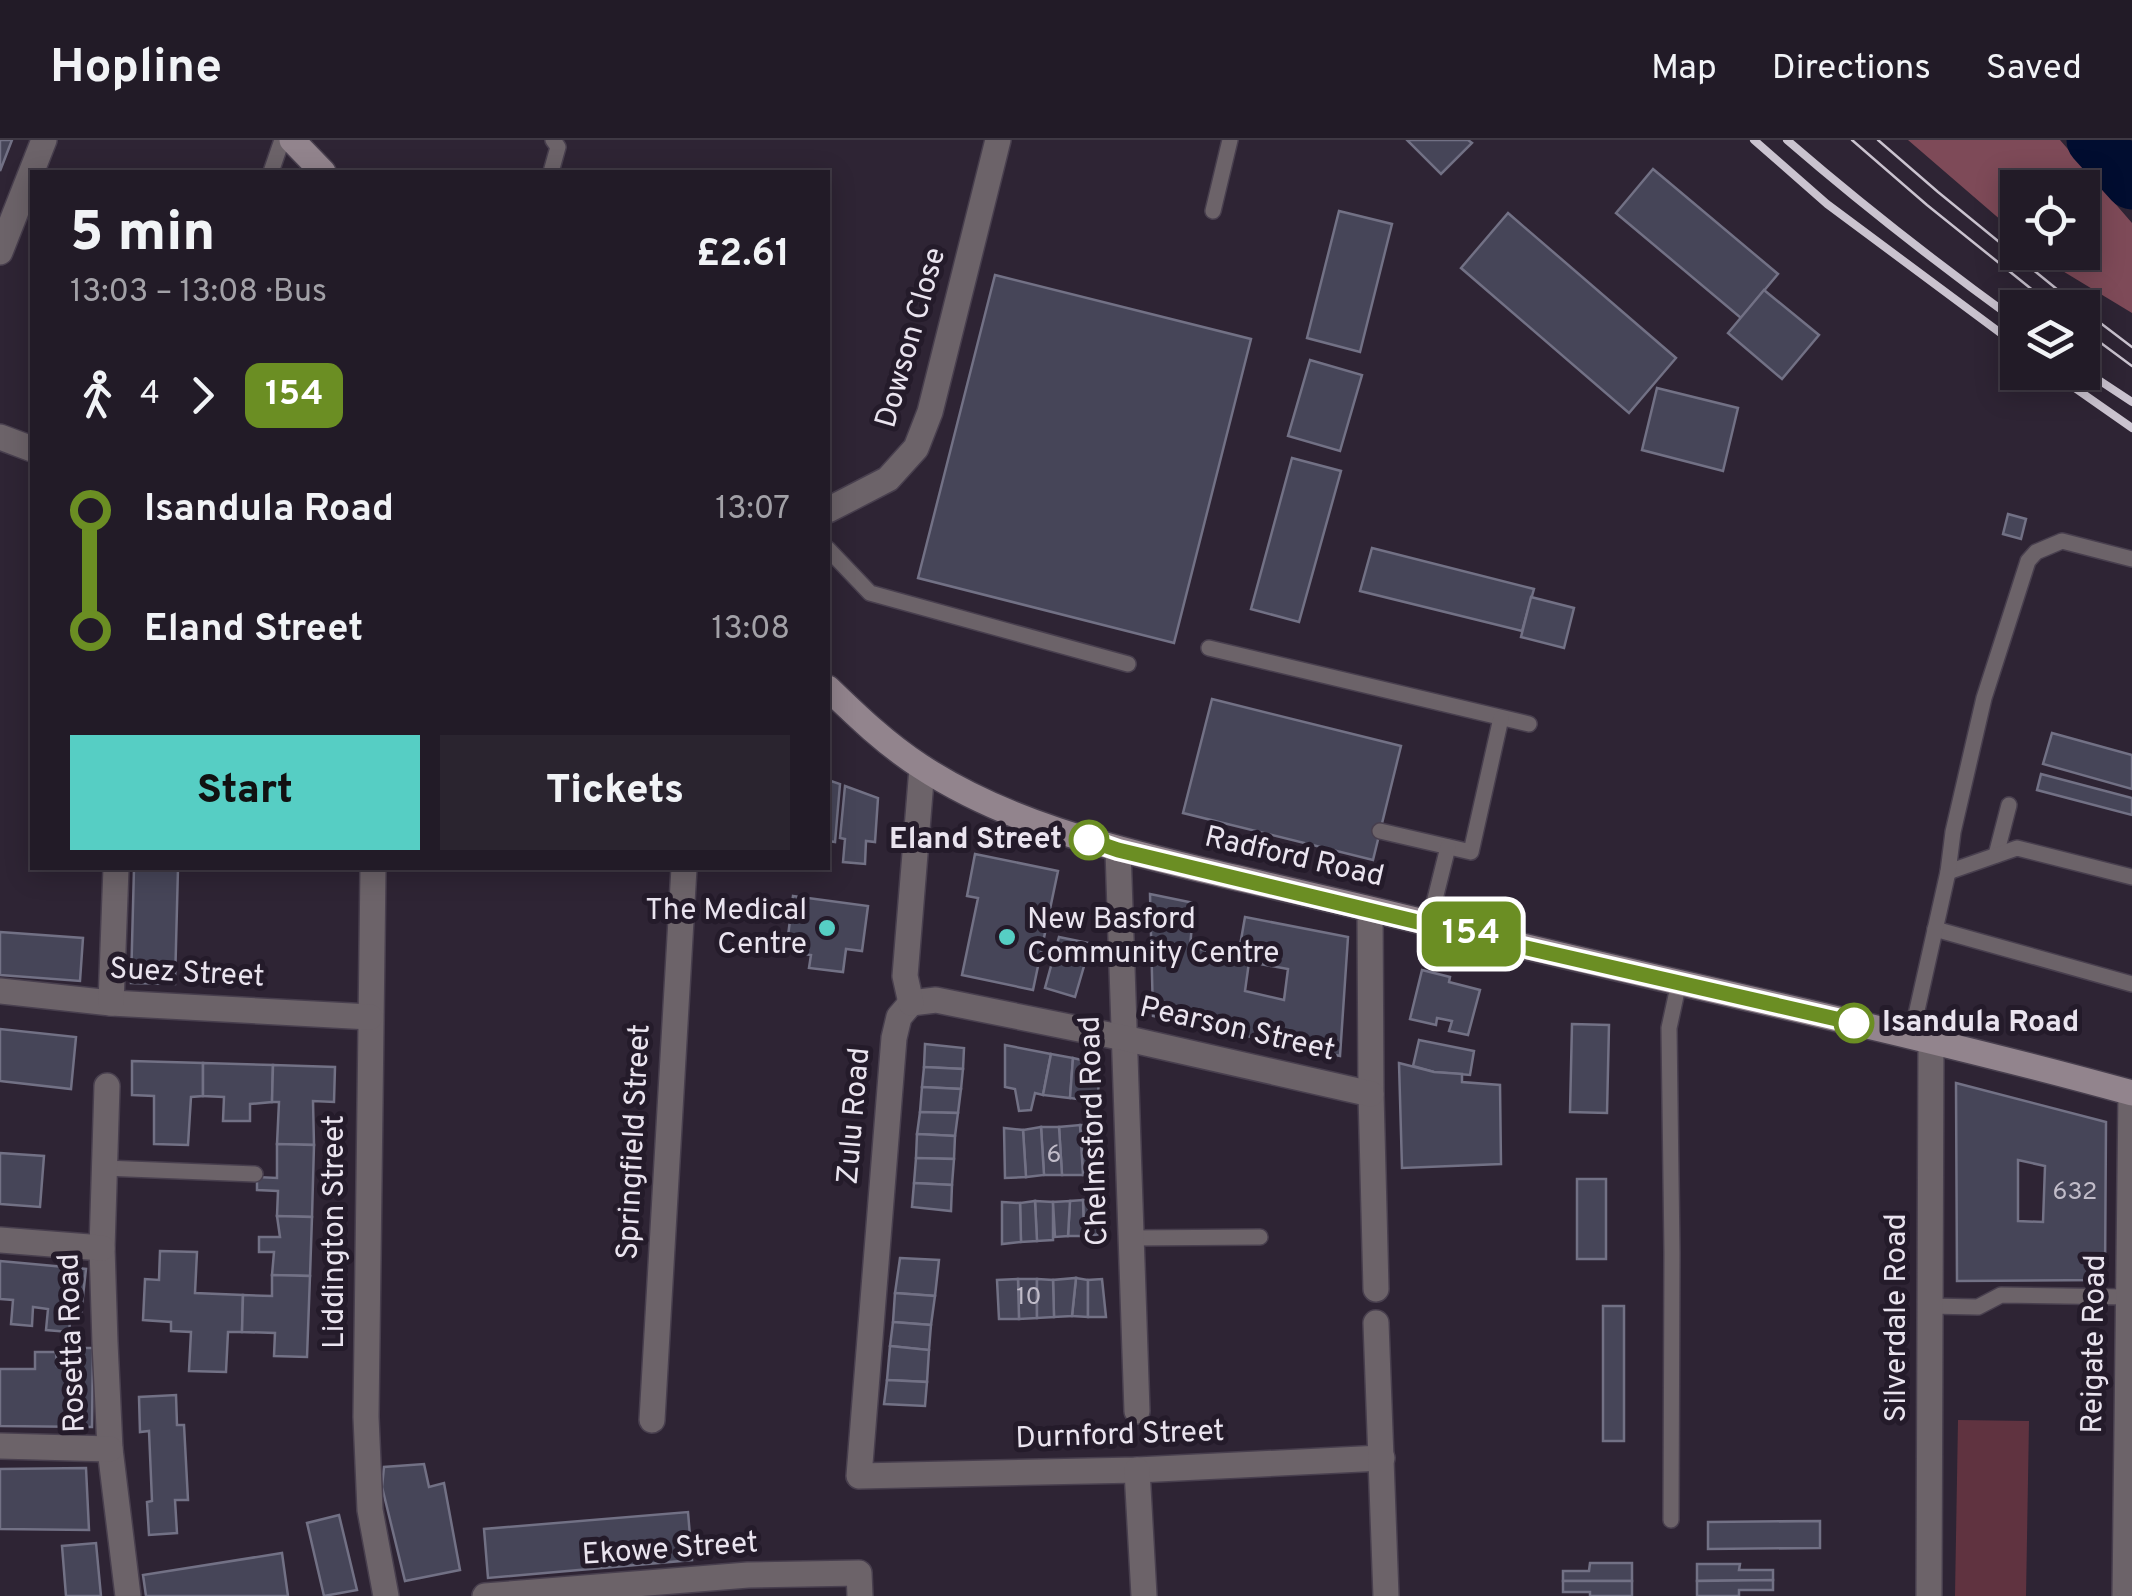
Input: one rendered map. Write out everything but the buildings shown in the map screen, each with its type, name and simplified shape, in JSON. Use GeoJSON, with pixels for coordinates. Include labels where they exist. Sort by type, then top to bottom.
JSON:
{"type":"FeatureCollection","features":[{"type":"Feature","properties":{"kind":"street"},"geometry":{"type":"LineString","coordinates":[[292,140],[321,170]]}},
{"type":"Feature","properties":{"kind":"street","name":"Dowson Close"},"geometry":{"type":"LineString","coordinates":[[830,509],[888,479],[916,448],[930,412],[998,140]]}},
{"type":"Feature","properties":{"kind":"street"},"geometry":{"type":"LineString","coordinates":[[31,170],[42,141]]}},
{"type":"Feature","properties":{"kind":"street"},"geometry":{"type":"LineString","coordinates":[[0,252],[30,173]]}},
{"type":"Feature","properties":{"kind":"street"},"geometry":{"type":"LineString","coordinates":[[0,437],[30,448]]}},
{"type":"Feature","properties":{"kind":"street","name":"Radford Road"},"geometry":{"type":"LineString","coordinates":[[830,690],[922,768],[991,804],[1118,850],[1921,1039],[2131,1093]]}},
{"type":"Feature","properties":{"kind":"street","name":"Zulu Road"},"geometry":{"type":"LineString","coordinates":[[859,1476],[894,1038],[899,1018],[911,1003],[905,976],[922,768]]}},
{"type":"Feature","properties":{"kind":"street","name":"Chelmsford Road"},"geometry":{"type":"LineString","coordinates":[[1118,850],[1137,1411]]}},
{"type":"Feature","properties":{"kind":"street"},"geometry":{"type":"LineString","coordinates":[[111,1003],[116,870]]}},
{"type":"Feature","properties":{"kind":"street","name":"Liddington Street"},"geometry":{"type":"LineString","coordinates":[[373,870],[367,1436],[370,1510],[386,1596]]}},
{"type":"Feature","properties":{"kind":"street","name":"Springfield Street"},"geometry":{"type":"LineString","coordinates":[[652,1420],[684,870]]}},
{"type":"Feature","properties":{"kind":"street"},"geometry":{"type":"LineString","coordinates":[[1370,910],[1376,1289]]}},
{"type":"Feature","properties":{"kind":"street","name":"Suez Street"},"geometry":{"type":"LineString","coordinates":[[0,991],[111,1003],[370,1017]]}},
{"type":"Feature","properties":{"kind":"street","name":"Pearson Street"},"geometry":{"type":"LineString","coordinates":[[911,1003],[936,1000],[1371,1094]]}},
{"type":"Feature","properties":{"kind":"street","name":"Silverdale Road"},"geometry":{"type":"LineString","coordinates":[[1921,1039],[1930,1306],[1929,1596]]}},
{"type":"Feature","properties":{"kind":"street","name":"Rosetta Road"},"geometry":{"type":"LineString","coordinates":[[107,1086],[102,1248],[110,1449],[128,1596]]}},
{"type":"Feature","properties":{"kind":"street","name":"Reigate Road"},"geometry":{"type":"LineString","coordinates":[[2125,1596],[2131,1093]]}},
{"type":"Feature","properties":{"kind":"street"},"geometry":{"type":"LineString","coordinates":[[0,1240],[102,1248]]}},
{"type":"Feature","properties":{"kind":"street"},"geometry":{"type":"LineString","coordinates":[[1376,1323],[1386,1596]]}},
{"type":"Feature","properties":{"kind":"street"},"geometry":{"type":"LineString","coordinates":[[0,1446],[110,1449]]}},
{"type":"Feature","properties":{"kind":"street","name":"Durnford Street"},"geometry":{"type":"LineString","coordinates":[[859,1476],[1138,1470],[1382,1458]]}},
{"type":"Feature","properties":{"kind":"street"},"geometry":{"type":"LineString","coordinates":[[1138,1470],[1144,1596]]}},
{"type":"Feature","properties":{"kind":"street","name":"Ekowe Street"},"geometry":{"type":"LineString","coordinates":[[486,1596],[748,1576],[859,1584]]}},
{"type":"Feature","properties":{"kind":"lane"},"geometry":{"type":"LineString","coordinates":[[272,170],[282,140]]}},
{"type":"Feature","properties":{"kind":"lane"},"geometry":{"type":"LineString","coordinates":[[552,140],[558,147],[552,170]]}},
{"type":"Feature","properties":{"kind":"lane"},"geometry":{"type":"LineString","coordinates":[[1213,211],[1230,140]]}},
{"type":"Feature","properties":{"kind":"lane"},"geometry":{"type":"LineString","coordinates":[[1921,1039],[1952,832],[1984,698],[2028,561],[2036,552],[2062,541],[2132,559]]}},
{"type":"Feature","properties":{"kind":"lane"},"geometry":{"type":"LineString","coordinates":[[830,551],[870,593],[1128,664]]}},
{"type":"Feature","properties":{"kind":"lane"},"geometry":{"type":"LineString","coordinates":[[1208,648],[1529,724]]}},
{"type":"Feature","properties":{"kind":"lane"},"geometry":{"type":"LineString","coordinates":[[1380,831],[1471,852],[1502,718]]}},
{"type":"Feature","properties":{"kind":"lane"},"geometry":{"type":"LineString","coordinates":[[1996,855],[2009,804]]}},
{"type":"Feature","properties":{"kind":"lane"},"geometry":{"type":"LineString","coordinates":[[1429,924],[1448,847]]}},
{"type":"Feature","properties":{"kind":"lane"},"geometry":{"type":"LineString","coordinates":[[1948,872],[2017,848],[2132,877]]}},
{"type":"Feature","properties":{"kind":"lane"},"geometry":{"type":"LineString","coordinates":[[1935,929],[2132,984]]}},
{"type":"Feature","properties":{"kind":"lane"},"geometry":{"type":"LineString","coordinates":[[1670,1520],[1669,1028],[1679,982]]}},
{"type":"Feature","properties":{"kind":"lane"},"geometry":{"type":"LineString","coordinates":[[104,1168],[255,1174]]}},
{"type":"Feature","properties":{"kind":"lane"},"geometry":{"type":"LineString","coordinates":[[1131,1238],[1260,1237]]}},
{"type":"Feature","properties":{"kind":"lane"},"geometry":{"type":"LineString","coordinates":[[1930,1306],[1978,1307],[2000,1295],[2128,1297]]}},
{"type":"Feature","properties":{"kind":"shaded area"},"geometry":{"type":"Polygon","coordinates":[[[1908,140],[2060,140],[2086,170],[2000,170],[2000,219],[1908,140]]]}},
{"type":"Feature","properties":{"kind":"shaded area"},"geometry":{"type":"Polygon","coordinates":[[[2100,186],[2132,223],[2132,313],[2100,290],[2061,270],[2100,270],[2100,186]]]}},
{"type":"Feature","properties":{"kind":"shaded area"},"geometry":{"type":"Polygon","coordinates":[[[1958,1420],[2029,1421],[2026,1596],[1955,1596],[1958,1420]]]}},
{"type":"Feature","properties":{"kind":"waterway"},"geometry":{"type":"LineString","coordinates":[[2094,140],[2132,182]]}},
{"type":"Feature","properties":{"kind":"tram line"},"geometry":{"type":"LineString","coordinates":[[1852,140],[2033,290]]}},
{"type":"Feature","properties":{"kind":"tram line"},"geometry":{"type":"LineString","coordinates":[[1878,140],[2058,290]]}},
{"type":"Feature","properties":{"kind":"tram line"},"geometry":{"type":"LineString","coordinates":[[2100,323],[2132,347]]}},
{"type":"Feature","properties":{"kind":"tram line"},"geometry":{"type":"LineString","coordinates":[[2100,342],[2132,366]]}},
{"type":"Feature","properties":{"kind":"railway"},"geometry":{"type":"LineString","coordinates":[[1754,140],[1827,204],[2000,333]]}},
{"type":"Feature","properties":{"kind":"railway"},"geometry":{"type":"LineString","coordinates":[[1787,140],[2000,308]]}},
{"type":"Feature","properties":{"kind":"railway"},"geometry":{"type":"LineString","coordinates":[[2100,381],[2132,402]]}},
{"type":"Feature","properties":{"kind":"railway"},"geometry":{"type":"LineString","coordinates":[[2078,390],[2132,428]]}},
{"type":"Feature","properties":{"kind":"bus line","name":"154"},"geometry":{"type":"LineString","coordinates":[[1089,840],[1518,946],[1854,1023]]}},
{"type":"Feature","properties":{"kind":"place","name":"Eland Street"},"geometry":{"type":"Point","coordinates":[1089,840]}},
{"type":"Feature","properties":{"kind":"place","name":"The Medical Centre"},"geometry":{"type":"Point","coordinates":[827,928]}},
{"type":"Feature","properties":{"kind":"place","name":"New Basford Community Centre"},"geometry":{"type":"Point","coordinates":[1007,937]}},
{"type":"Feature","properties":{"kind":"place","name":"Isandula Road"},"geometry":{"type":"Point","coordinates":[1854,1023]}}]}
